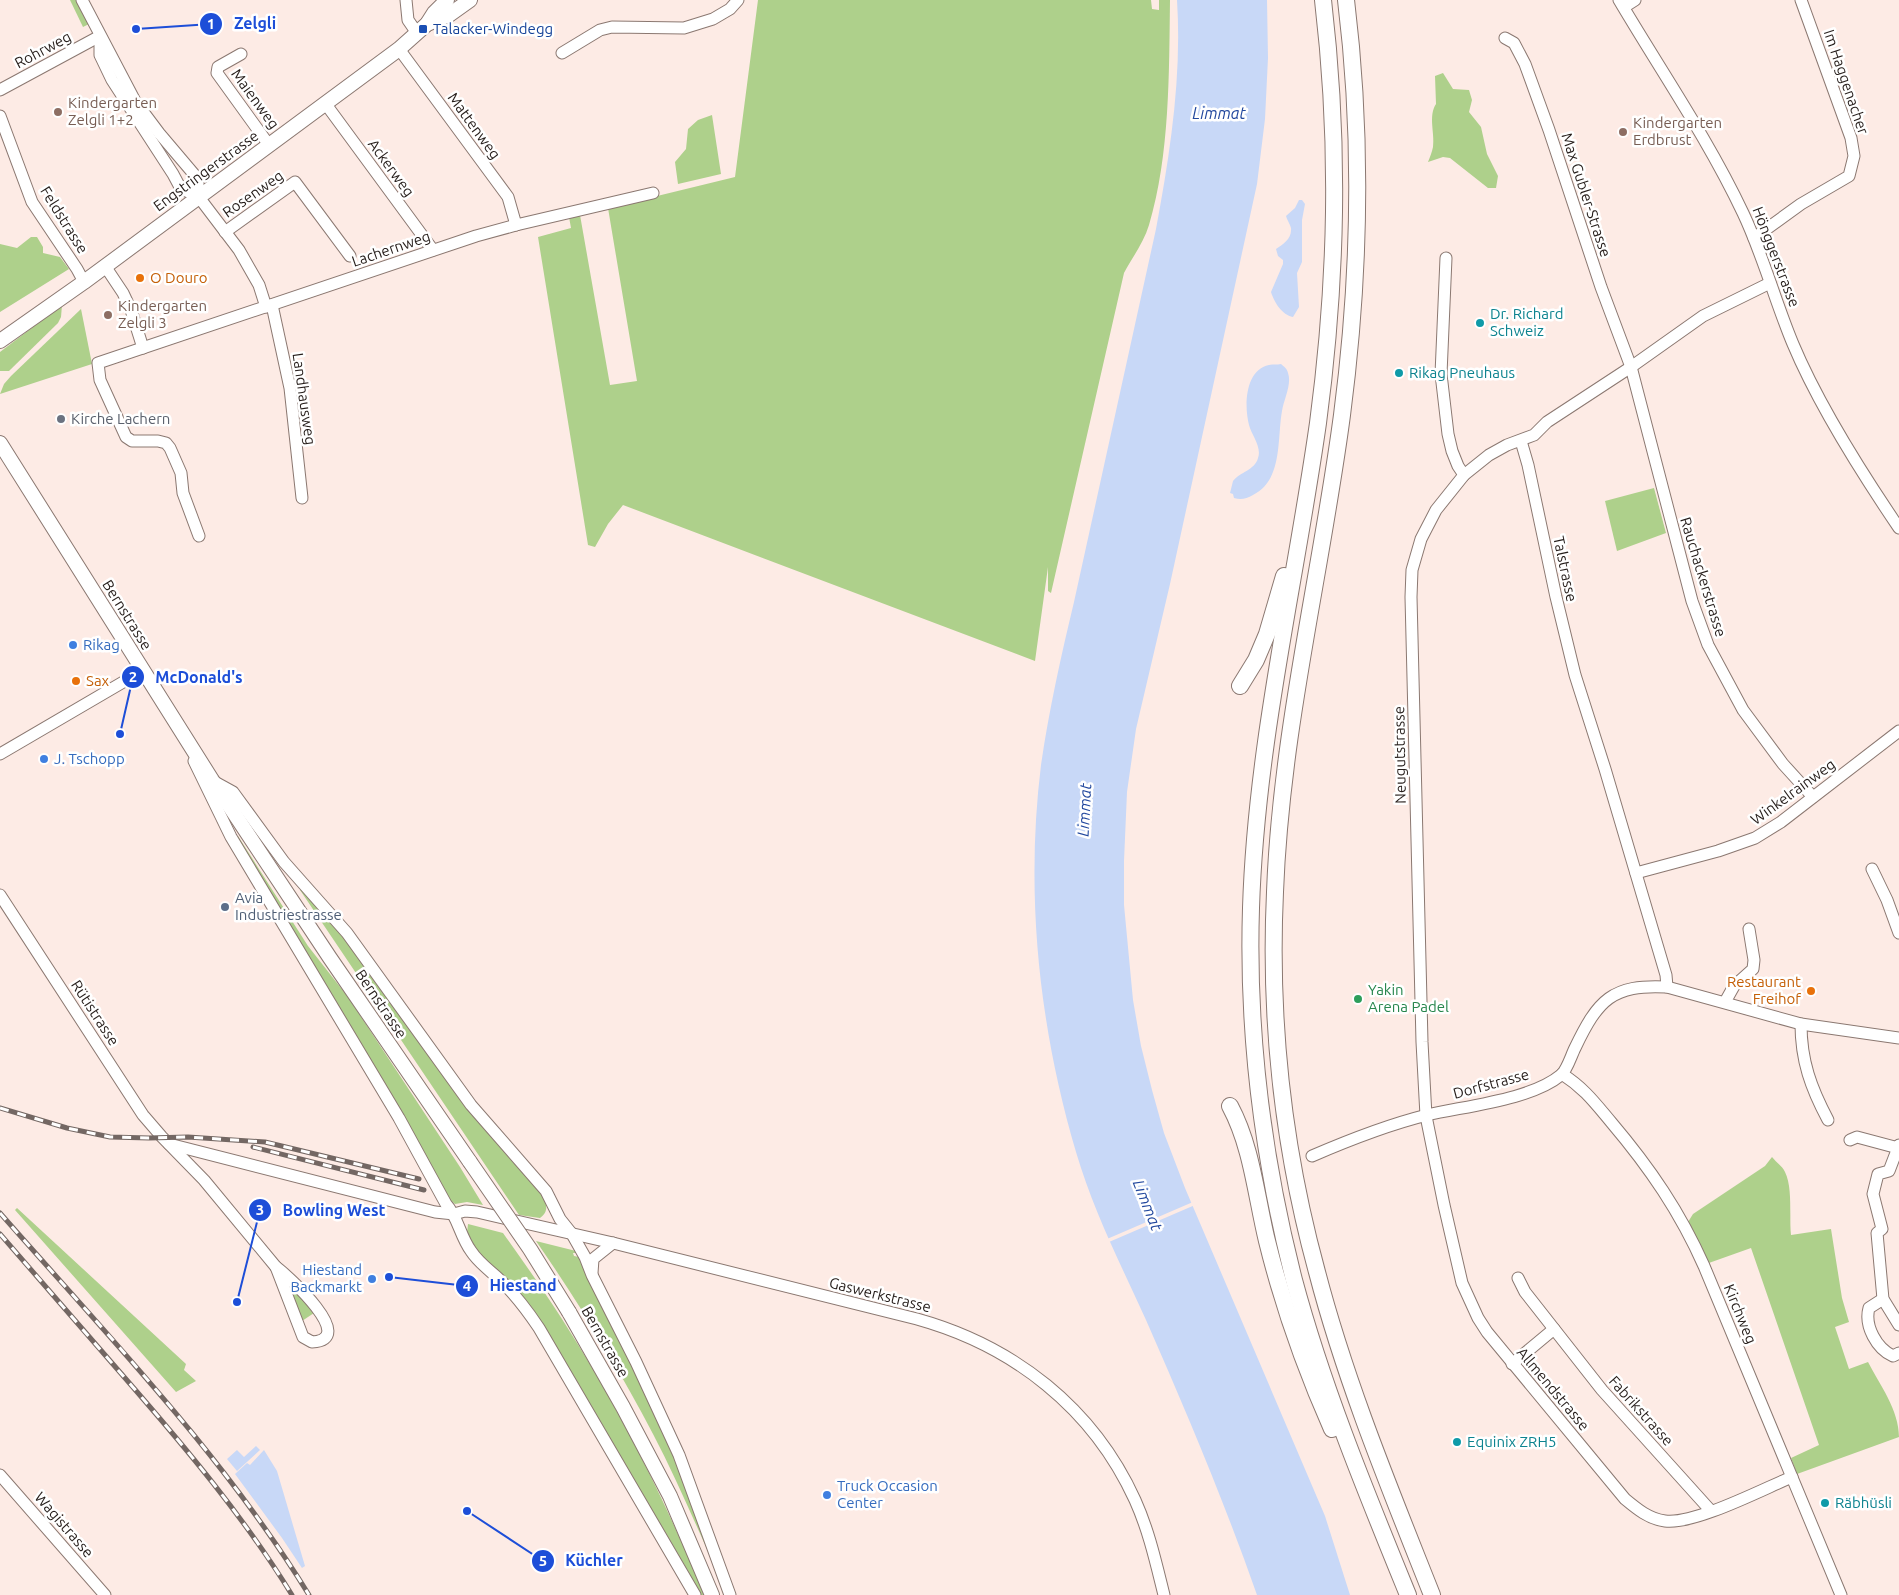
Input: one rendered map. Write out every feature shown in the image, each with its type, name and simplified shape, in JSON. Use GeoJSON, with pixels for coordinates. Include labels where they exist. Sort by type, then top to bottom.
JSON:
{"type":"FeatureCollection","features":[{"type":"Feature","properties":{"kind":"highway"},"geometry":{"type":"LineString","coordinates":[[1323,0],[1334,119],[1336,190],[1333,279],[1325,368],[1306,497],[1273,694],[1255,840],[1251,907],[1250,976],[1257,1080],[1270,1170],[1298,1291],[1339,1419],[1407,1595]]}},
{"type":"Feature","properties":{"kind":"highway"},"geometry":{"type":"LineString","coordinates":[[1346,0],[1357,128],[1358,188],[1354,303],[1342,416],[1297,686],[1283,790],[1275,892],[1274,991],[1279,1070],[1291,1158],[1317,1272],[1362,1416],[1432,1595]]}},
{"type":"Feature","properties":{"kind":"highway"},"geometry":{"type":"LineString","coordinates":[[1240,686],[1256,660],[1268,634],[1306,497]]}},
{"type":"Feature","properties":{"kind":"highway"},"geometry":{"type":"LineString","coordinates":[[1230,1106],[1238,1122],[1247,1149],[1267,1241],[1300,1354],[1340,1448],[1407,1595]]}},
{"type":"Feature","properties":{"kind":"main road","name":"Engstringerstrasse"},"geometry":{"type":"LineString","coordinates":[[422,29],[447,0]]}},
{"type":"Feature","properties":{"kind":"main road","name":"Engstringerstrasse"},"geometry":{"type":"LineString","coordinates":[[0,340],[84,282],[325,104],[422,29],[449,15],[470,0]]}},
{"type":"Feature","properties":{"kind":"main road","name":"Bernstrasse"},"geometry":{"type":"LineString","coordinates":[[0,443],[180,732],[330,958],[530,1249],[569,1312],[623,1407],[670,1496],[712,1595]]}},
{"type":"Feature","properties":{"kind":"street"},"geometry":{"type":"LineString","coordinates":[[82,0],[138,106],[198,179],[198,196],[181,189],[176,178],[118,90],[100,55],[100,36]]}},
{"type":"Feature","properties":{"kind":"street"},"geometry":{"type":"LineString","coordinates":[[406,0],[408,20],[422,29]]}},
{"type":"Feature","properties":{"kind":"street"},"geometry":{"type":"LineString","coordinates":[[562,53],[600,30],[612,27],[684,28],[713,19],[730,9],[738,0]]}},
{"type":"Feature","properties":{"kind":"street"},"geometry":{"type":"LineString","coordinates":[[1622,4],[1636,0]]}},
{"type":"Feature","properties":{"kind":"street","name":"Im Haggenacher"},"geometry":{"type":"LineString","coordinates":[[1754,238],[1802,204],[1848,176],[1854,156],[1852,140],[1801,0]]}},
{"type":"Feature","properties":{"kind":"street","name":"Hönggerstrasse"},"geometry":{"type":"LineString","coordinates":[[1622,4],[1706,143],[1743,212],[1797,353],[1828,414],[1899,528]]}},
{"type":"Feature","properties":{"kind":"street","name":"Rohrweg"},"geometry":{"type":"LineString","coordinates":[[0,90],[100,36]]}},
{"type":"Feature","properties":{"kind":"street","name":"Max Gubler-Strasse"},"geometry":{"type":"LineString","coordinates":[[1506,38],[1514,43],[1525,64],[1601,287],[1631,367]]}},
{"type":"Feature","properties":{"kind":"street","name":"Mattenweg"},"geometry":{"type":"LineString","coordinates":[[398,48],[508,197],[516,225]]}},
{"type":"Feature","properties":{"kind":"street","name":"Maienweg"},"geometry":{"type":"LineString","coordinates":[[241,54],[218,67],[217,73],[269,145]]}},
{"type":"Feature","properties":{"kind":"street","name":"Ackerweg"},"geometry":{"type":"LineString","coordinates":[[325,104],[432,250]]}},
{"type":"Feature","properties":{"kind":"street","name":"Feldstrasse"},"geometry":{"type":"LineString","coordinates":[[0,116],[32,202],[78,269],[84,282]]}},
{"type":"Feature","properties":{"kind":"street","name":"Rosenweg"},"geometry":{"type":"LineString","coordinates":[[225,232],[295,182],[350,256]]}},
{"type":"Feature","properties":{"kind":"street","name":"Lachernweg"},"geometry":{"type":"LineString","coordinates":[[199,536],[183,493],[181,473],[174,453],[166,443],[158,441],[132,441],[126,437],[100,380],[98,363],[432,250],[516,225],[653,193]]}},
{"type":"Feature","properties":{"kind":"street","name":"Landhausweg"},"geometry":{"type":"LineString","coordinates":[[198,196],[250,266],[269,306],[289,383],[302,498]]}},
{"type":"Feature","properties":{"kind":"street"},"geometry":{"type":"LineString","coordinates":[[1446,258],[1441,374],[1448,434],[1458,466],[1464,475]]}},
{"type":"Feature","properties":{"kind":"street"},"geometry":{"type":"LineString","coordinates":[[105,266],[123,293],[131,310],[143,348]]}},
{"type":"Feature","properties":{"kind":"street"},"geometry":{"type":"LineString","coordinates":[[1521,441],[1534,435],[1547,422],[1631,367],[1703,316],[1770,283]]}},
{"type":"Feature","properties":{"kind":"street","name":"Rauchackerstrasse"},"geometry":{"type":"LineString","coordinates":[[1631,367],[1692,601],[1708,645],[1744,710],[1783,764],[1813,797]]}},
{"type":"Feature","properties":{"kind":"street","name":"Neugutstrasse"},"geometry":{"type":"LineString","coordinates":[[1426,1116],[1411,597],[1412,570],[1421,539],[1436,510],[1464,475],[1489,455],[1507,445],[1521,441]]}},
{"type":"Feature","properties":{"kind":"street","name":"Talstrasse"},"geometry":{"type":"LineString","coordinates":[[1521,441],[1570,655],[1666,975],[1667,987]]}},
{"type":"Feature","properties":{"kind":"street"},"geometry":{"type":"LineString","coordinates":[[0,754],[142,671]]}},
{"type":"Feature","properties":{"kind":"street","name":"Winkelrainweg"},"geometry":{"type":"LineString","coordinates":[[1636,873],[1718,851],[1756,838],[1781,822],[1899,731]]}},
{"type":"Feature","properties":{"kind":"street"},"geometry":{"type":"LineString","coordinates":[[180,732],[231,837],[399,1118],[446,1204],[454,1214],[462,1238],[480,1263],[517,1298],[539,1328],[695,1595]]}},
{"type":"Feature","properties":{"kind":"street"},"geometry":{"type":"LineString","coordinates":[[212,780],[233,792],[284,862],[347,933],[449,1077],[546,1191],[560,1219],[572,1234],[585,1257],[679,1456],[730,1595]]}},
{"type":"Feature","properties":{"kind":"street"},"geometry":{"type":"LineString","coordinates":[[1872,869],[1887,900],[1899,933]]}},
{"type":"Feature","properties":{"kind":"street","name":"Rütistrasse"},"geometry":{"type":"LineString","coordinates":[[0,895],[138,1108],[204,1180],[276,1267]]}},
{"type":"Feature","properties":{"kind":"street"},"geometry":{"type":"LineString","coordinates":[[1725,1002],[1734,986],[1753,969],[1754,960],[1749,928]]}},
{"type":"Feature","properties":{"kind":"street"},"geometry":{"type":"LineString","coordinates":[[1562,1074],[1584,1028],[1598,1008],[1607,999],[1627,988],[1667,987],[1800,1024],[1899,1038]]}},
{"type":"Feature","properties":{"kind":"street"},"geometry":{"type":"LineString","coordinates":[[1800,1024],[1807,1076],[1828,1120]]}},
{"type":"Feature","properties":{"kind":"street","name":"Dorfstrasse"},"geometry":{"type":"LineString","coordinates":[[1312,1156],[1385,1128],[1534,1090],[1562,1074]]}},
{"type":"Feature","properties":{"kind":"street","name":"Kirchweg"},"geometry":{"type":"LineString","coordinates":[[1562,1074],[1579,1085],[1618,1130],[1653,1174],[1681,1218],[1704,1266],[1841,1595]]}},
{"type":"Feature","properties":{"kind":"street","name":"Allmendstrasse"},"geometry":{"type":"LineString","coordinates":[[1426,1116],[1462,1283],[1478,1318],[1512,1364],[1625,1499],[1635,1508],[1655,1519],[1666,1521],[1692,1518],[1792,1477]]}},
{"type":"Feature","properties":{"kind":"street"},"geometry":{"type":"LineString","coordinates":[[1850,1140],[1857,1137],[1898,1146],[1888,1171],[1878,1174],[1873,1194],[1882,1229],[1877,1233],[1883,1299],[1899,1326]]}},
{"type":"Feature","properties":{"kind":"street"},"geometry":{"type":"LineString","coordinates":[[169,1144],[435,1212],[454,1214]]}},
{"type":"Feature","properties":{"kind":"street","name":"Gaswerkstrasse"},"geometry":{"type":"LineString","coordinates":[[454,1214],[465,1211],[477,1212],[613,1243],[938,1325],[979,1342],[1017,1362],[1044,1382],[1072,1407],[1094,1433],[1117,1467],[1143,1521],[1164,1595]]}},
{"type":"Feature","properties":{"kind":"street"},"geometry":{"type":"LineString","coordinates":[[592,1275],[593,1259],[613,1243]]}},
{"type":"Feature","properties":{"kind":"street"},"geometry":{"type":"LineString","coordinates":[[276,1267],[294,1281],[318,1309],[328,1329],[327,1335],[323,1340],[312,1342],[304,1337],[276,1267]]}},
{"type":"Feature","properties":{"kind":"street","name":"Fabrikstrasse"},"geometry":{"type":"LineString","coordinates":[[1518,1278],[1525,1292],[1602,1390],[1711,1511]]}},
{"type":"Feature","properties":{"kind":"street"},"geometry":{"type":"LineString","coordinates":[[1883,1299],[1869,1308],[1866,1317],[1883,1352],[1893,1356],[1899,1353]]}},
{"type":"Feature","properties":{"kind":"street"},"geometry":{"type":"LineString","coordinates":[[1512,1364],[1554,1328]]}},
{"type":"Feature","properties":{"kind":"street","name":"Wagistrasse"},"geometry":{"type":"LineString","coordinates":[[0,1475],[105,1595]]}},
{"type":"Feature","properties":{"kind":"green space"},"geometry":{"type":"Polygon","coordinates":[[[70,0],[77,0],[89,24],[83,27],[70,0]]]}},
{"type":"Feature","properties":{"kind":"green space"},"geometry":{"type":"Polygon","coordinates":[[[758,0],[1151,0],[1152,9],[1159,10],[1159,0],[1170,0],[1167,114],[1165,142],[1156,198],[1147,231],[1124,273],[1051,593],[1048,591],[1048,567],[1035,661],[623,505],[608,524],[595,547],[588,545],[538,237],[571,228],[569,217],[580,215],[610,385],[637,381],[608,208],[735,177],[758,0]]]}},
{"type":"Feature","properties":{"kind":"green space"},"geometry":{"type":"Polygon","coordinates":[[[1443,73],[1453,89],[1469,90],[1472,100],[1469,112],[1481,127],[1487,154],[1498,176],[1496,188],[1488,188],[1450,158],[1443,157],[1428,162],[1433,147],[1432,114],[1436,104],[1435,76],[1443,73]]]}},
{"type":"Feature","properties":{"kind":"green space"},"geometry":{"type":"Polygon","coordinates":[[[712,115],[721,174],[678,184],[675,162],[686,149],[688,129],[698,120],[712,115]]]}},
{"type":"Feature","properties":{"kind":"green space"},"geometry":{"type":"Polygon","coordinates":[[[31,237],[37,237],[43,247],[43,253],[60,257],[69,269],[0,312],[0,244],[17,248],[31,237]]]}},
{"type":"Feature","properties":{"kind":"green space"},"geometry":{"type":"Polygon","coordinates":[[[62,305],[61,317],[58,323],[9,371],[0,371],[0,352],[62,305]]]}},
{"type":"Feature","properties":{"kind":"green space"},"geometry":{"type":"Polygon","coordinates":[[[81,309],[92,364],[0,394],[4,384],[11,376],[81,309]]]}},
{"type":"Feature","properties":{"kind":"green space"},"geometry":{"type":"Polygon","coordinates":[[[1654,488],[1666,533],[1617,551],[1605,501],[1654,488]]]}},
{"type":"Feature","properties":{"kind":"green space"},"geometry":{"type":"Polygon","coordinates":[[[238,836],[308,946],[348,997],[483,1205],[467,1202],[455,1204],[448,1198],[235,837],[238,836]]]}},
{"type":"Feature","properties":{"kind":"green space"},"geometry":{"type":"Polygon","coordinates":[[[302,889],[334,925],[538,1188],[546,1204],[546,1211],[540,1218],[519,1215],[300,890],[302,889]]]}},
{"type":"Feature","properties":{"kind":"green space"},"geometry":{"type":"Polygon","coordinates":[[[1772,1157],[1783,1168],[1789,1186],[1791,1235],[1831,1229],[1842,1298],[1849,1322],[1835,1327],[1849,1369],[1868,1362],[1892,1407],[1896,1417],[1899,1437],[1797,1474],[1791,1458],[1819,1445],[1751,1248],[1706,1264],[1688,1222],[1693,1214],[1765,1166],[1772,1157]]]}},
{"type":"Feature","properties":{"kind":"green space"},"geometry":{"type":"Polygon","coordinates":[[[17,1208],[186,1364],[184,1370],[196,1381],[176,1392],[15,1210],[17,1208]]]}},
{"type":"Feature","properties":{"kind":"green space"},"geometry":{"type":"Polygon","coordinates":[[[468,1224],[503,1233],[583,1352],[657,1488],[704,1595],[699,1595],[687,1573],[688,1571],[533,1309],[477,1252],[467,1233],[468,1224]]]}},
{"type":"Feature","properties":{"kind":"green space"},"geometry":{"type":"Polygon","coordinates":[[[536,1241],[576,1251],[577,1253],[573,1253],[574,1256],[579,1257],[669,1439],[711,1558],[668,1464],[640,1409],[598,1336],[536,1241]]]}},
{"type":"Feature","properties":{"kind":"green space"},"geometry":{"type":"Polygon","coordinates":[[[288,1285],[314,1313],[302,1321],[288,1285]]]}},
{"type":"Feature","properties":{"kind":"water","name":"Limmat"},"geometry":{"type":"Polygon","coordinates":[[[1177,0],[1267,0],[1268,58],[1265,119],[1257,184],[1170,584],[1136,729],[1127,792],[1124,861],[1124,905],[1133,1000],[1141,1046],[1164,1133],[1185,1188],[1325,1516],[1350,1595],[1257,1595],[1176,1388],[1108,1237],[1083,1174],[1063,1105],[1044,1009],[1035,911],[1036,814],[1041,765],[1056,683],[1161,201],[1174,115],[1178,58],[1177,0]]]}},
{"type":"Feature","properties":{"kind":"water"},"geometry":{"type":"Polygon","coordinates":[[[1299,200],[1302,200],[1305,204],[1302,220],[1302,262],[1297,273],[1299,307],[1293,317],[1285,314],[1279,308],[1271,292],[1283,264],[1283,260],[1278,256],[1276,249],[1286,241],[1291,232],[1286,216],[1295,208],[1299,200]]]}},
{"type":"Feature","properties":{"kind":"water"},"geometry":{"type":"Polygon","coordinates":[[[1281,364],[1288,371],[1289,382],[1282,411],[1279,446],[1274,469],[1263,488],[1246,498],[1234,498],[1233,494],[1230,493],[1233,481],[1254,465],[1259,454],[1258,446],[1247,417],[1248,390],[1251,381],[1261,368],[1281,364]]]}},
{"type":"Feature","properties":{"kind":"water"},"geometry":{"type":"Polygon","coordinates":[[[256,1446],[260,1450],[237,1471],[227,1459],[237,1450],[244,1457],[256,1446]]]}},
{"type":"Feature","properties":{"kind":"water"},"geometry":{"type":"Polygon","coordinates":[[[264,1450],[277,1471],[305,1566],[302,1568],[235,1474],[247,1463],[250,1465],[264,1450]]]}},
{"type":"Feature","properties":{"kind":"pier"},"geometry":{"type":"Polygon","coordinates":[[[1193,1202],[1195,1205],[1109,1242],[1107,1239],[1193,1202]]]}},
{"type":"Feature","properties":{"kind":"railway"},"geometry":{"type":"LineString","coordinates":[[0,1108],[67,1128],[110,1137],[188,1137],[265,1142],[419,1179]]}},
{"type":"Feature","properties":{"kind":"railway"},"geometry":{"type":"LineString","coordinates":[[253,1147],[424,1190]]}},
{"type":"Feature","properties":{"kind":"railway"},"geometry":{"type":"LineString","coordinates":[[0,1213],[202,1445],[276,1544],[309,1595]]}},
{"type":"Feature","properties":{"kind":"railway"},"geometry":{"type":"LineString","coordinates":[[0,1234],[192,1456],[234,1510],[292,1595]]}},
{"type":"Feature","properties":{"kind":"place","name":"Zelgli"},"geometry":{"type":"Point","coordinates":[136,29]}},
{"type":"Feature","properties":{"kind":"place","name":"Talacker-Windegg"},"geometry":{"type":"Point","coordinates":[423,29]}},
{"type":"Feature","properties":{"kind":"place","name":"Kindergarten Zelgli 1+2"},"geometry":{"type":"Point","coordinates":[58,112]}},
{"type":"Feature","properties":{"kind":"place","name":"Kindergarten Erdbrust"},"geometry":{"type":"Point","coordinates":[1623,132]}},
{"type":"Feature","properties":{"kind":"place","name":"O Douro"},"geometry":{"type":"Point","coordinates":[140,278]}},
{"type":"Feature","properties":{"kind":"place","name":"Kindergarten Zelgli 3"},"geometry":{"type":"Point","coordinates":[108,315]}},
{"type":"Feature","properties":{"kind":"place","name":"Dr. Richard Schweiz"},"geometry":{"type":"Point","coordinates":[1480,323]}},
{"type":"Feature","properties":{"kind":"place","name":"Rikag Pneuhaus"},"geometry":{"type":"Point","coordinates":[1399,373]}},
{"type":"Feature","properties":{"kind":"place","name":"Kirche Lachern"},"geometry":{"type":"Point","coordinates":[61,419]}},
{"type":"Feature","properties":{"kind":"place","name":"Rikag"},"geometry":{"type":"Point","coordinates":[73,645]}},
{"type":"Feature","properties":{"kind":"place","name":"Sax"},"geometry":{"type":"Point","coordinates":[76,681]}},
{"type":"Feature","properties":{"kind":"place","name":"McDonald's"},"geometry":{"type":"Point","coordinates":[120,734]}},
{"type":"Feature","properties":{"kind":"place","name":"J. Tschopp"},"geometry":{"type":"Point","coordinates":[44,759]}},
{"type":"Feature","properties":{"kind":"place","name":"Avia Industriestrasse"},"geometry":{"type":"Point","coordinates":[225,907]}},
{"type":"Feature","properties":{"kind":"place","name":"Restaurant Freihof"},"geometry":{"type":"Point","coordinates":[1811,991]}},
{"type":"Feature","properties":{"kind":"place","name":"Yakin Arena Padel"},"geometry":{"type":"Point","coordinates":[1358,999]}},
{"type":"Feature","properties":{"kind":"place","name":"Hiestand"},"geometry":{"type":"Point","coordinates":[389,1277]}},
{"type":"Feature","properties":{"kind":"place","name":"Hiestand Backmarkt"},"geometry":{"type":"Point","coordinates":[372,1279]}},
{"type":"Feature","properties":{"kind":"place","name":"Bowling West"},"geometry":{"type":"Point","coordinates":[237,1302]}},
{"type":"Feature","properties":{"kind":"place","name":"Equinix ZRH5"},"geometry":{"type":"Point","coordinates":[1457,1442]}},
{"type":"Feature","properties":{"kind":"place","name":"Truck Occasion Center"},"geometry":{"type":"Point","coordinates":[827,1495]}},
{"type":"Feature","properties":{"kind":"place","name":"Räbhüsli"},"geometry":{"type":"Point","coordinates":[1825,1503]}},
{"type":"Feature","properties":{"kind":"place","name":"Küchler"},"geometry":{"type":"Point","coordinates":[467,1511]}}]}
